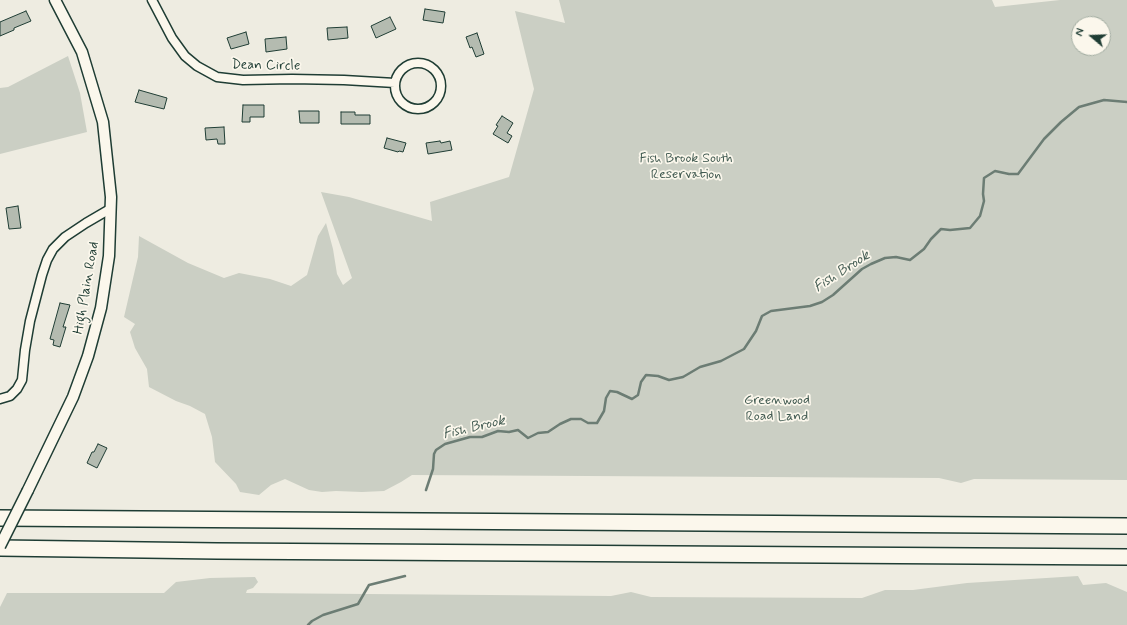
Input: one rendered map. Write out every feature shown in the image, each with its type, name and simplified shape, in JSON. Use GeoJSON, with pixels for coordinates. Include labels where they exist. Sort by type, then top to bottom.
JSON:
{"type":"FeatureCollection","features":[{"type":"Feature","properties":{"kind":"highway"},"geometry":{"type":"LineString","coordinates":[[0,518],[1127,526]]}},
{"type":"Feature","properties":{"kind":"highway"},"geometry":{"type":"LineString","coordinates":[[0,547],[217,551],[1127,557]]}},
{"type":"Feature","properties":{"kind":"street","name":"High Plain Road"},"geometry":{"type":"LineString","coordinates":[[0,547],[73,397],[88,356],[101,308],[109,256],[110,197],[103,122],[82,52],[55,0]]}},
{"type":"Feature","properties":{"kind":"street","name":"Dean Circle"},"geometry":{"type":"LineString","coordinates":[[152,0],[172,38],[185,56],[197,66],[217,77],[243,80],[344,80],[395,83]]}},
{"type":"Feature","properties":{"kind":"street"},"geometry":{"type":"LineString","coordinates":[[417,62],[432,67],[436,71],[441,80],[441,91],[432,104],[424,108],[414,109],[404,105],[398,97],[395,83],[398,72],[406,65],[417,62]]}},
{"type":"Feature","properties":{"kind":"street"},"geometry":{"type":"LineString","coordinates":[[0,399],[10,396],[17,389],[22,380],[30,321],[47,260],[53,250],[65,237],[110,209]]}},
{"type":"Feature","properties":{"kind":"green space","name":"Fish Brook South Reservation"},"geometry":{"type":"Polygon","coordinates":[[[559,0],[992,0],[995,7],[1060,0],[1127,0],[1127,480],[974,479],[961,483],[939,478],[412,475],[384,491],[322,492],[309,490],[285,479],[271,485],[259,495],[240,492],[236,484],[215,462],[212,437],[205,414],[149,387],[147,369],[135,348],[130,332],[135,324],[124,317],[138,257],[139,236],[188,263],[224,278],[239,273],[270,279],[291,286],[307,275],[318,236],[326,223],[333,249],[337,274],[343,285],[352,278],[321,192],[349,197],[432,221],[430,202],[509,177],[534,89],[515,11],[565,23],[559,0]]]}},
{"type":"Feature","properties":{"kind":"green space"},"geometry":{"type":"Polygon","coordinates":[[[68,56],[80,93],[87,132],[0,154],[0,88],[8,87],[68,56]]]}},
{"type":"Feature","properties":{"kind":"green space"},"geometry":{"type":"Polygon","coordinates":[[[1078,576],[1083,585],[1106,583],[1127,592],[1127,625],[0,625],[0,607],[7,593],[164,593],[176,582],[210,578],[255,577],[258,582],[253,588],[247,590],[246,593],[611,596],[631,592],[651,597],[862,598],[885,590],[913,590],[967,583],[1078,576]]]}},
{"type":"Feature","properties":{"kind":"building"},"geometry":{"type":"Polygon","coordinates":[[[425,9],[445,12],[443,23],[423,20],[425,9]]]}},
{"type":"Feature","properties":{"kind":"building"},"geometry":{"type":"Polygon","coordinates":[[[26,11],[31,21],[0,36],[0,22],[26,11]]]}},
{"type":"Feature","properties":{"kind":"building"},"geometry":{"type":"Polygon","coordinates":[[[390,17],[396,29],[376,38],[371,26],[390,17]]]}},
{"type":"Feature","properties":{"kind":"building"},"geometry":{"type":"Polygon","coordinates":[[[347,27],[348,38],[328,40],[327,28],[347,27]]]}},
{"type":"Feature","properties":{"kind":"building"},"geometry":{"type":"Polygon","coordinates":[[[246,32],[249,44],[231,49],[227,38],[246,32]]]}},
{"type":"Feature","properties":{"kind":"building"},"geometry":{"type":"Polygon","coordinates":[[[477,33],[484,54],[476,57],[472,47],[470,48],[466,37],[477,33]]]}},
{"type":"Feature","properties":{"kind":"building"},"geometry":{"type":"Polygon","coordinates":[[[286,37],[287,49],[266,52],[265,39],[286,37]]]}},
{"type":"Feature","properties":{"kind":"building"},"geometry":{"type":"Polygon","coordinates":[[[139,90],[167,98],[164,109],[135,102],[139,90]]]}},
{"type":"Feature","properties":{"kind":"building"},"geometry":{"type":"Polygon","coordinates":[[[243,105],[264,105],[264,117],[250,117],[250,122],[242,122],[243,105]]]}},
{"type":"Feature","properties":{"kind":"building"},"geometry":{"type":"Polygon","coordinates":[[[299,111],[319,111],[319,123],[300,123],[299,111]]]}},
{"type":"Feature","properties":{"kind":"building"},"geometry":{"type":"Polygon","coordinates":[[[341,112],[355,112],[355,115],[370,115],[370,124],[341,124],[341,112]]]}},
{"type":"Feature","properties":{"kind":"building"},"geometry":{"type":"Polygon","coordinates":[[[502,116],[513,123],[507,133],[512,136],[508,143],[493,134],[498,126],[496,125],[502,116]]]}},
{"type":"Feature","properties":{"kind":"building"},"geometry":{"type":"Polygon","coordinates":[[[224,127],[225,144],[218,144],[217,139],[206,140],[205,128],[224,127]]]}},
{"type":"Feature","properties":{"kind":"building"},"geometry":{"type":"Polygon","coordinates":[[[387,138],[406,143],[403,152],[384,148],[387,138]]]}},
{"type":"Feature","properties":{"kind":"building"},"geometry":{"type":"Polygon","coordinates":[[[440,141],[441,143],[450,141],[452,150],[428,154],[426,143],[440,141]]]}},
{"type":"Feature","properties":{"kind":"building"},"geometry":{"type":"Polygon","coordinates":[[[18,206],[21,228],[9,229],[6,208],[18,206]]]}},
{"type":"Feature","properties":{"kind":"building"},"geometry":{"type":"Polygon","coordinates":[[[60,303],[70,305],[63,327],[66,327],[60,347],[53,345],[54,340],[50,339],[60,303]]]}},
{"type":"Feature","properties":{"kind":"building"},"geometry":{"type":"Polygon","coordinates":[[[98,444],[107,448],[97,468],[87,463],[98,444]]]}},
{"type":"Feature","properties":{"kind":"waterway","name":"Fish Brook"},"geometry":{"type":"LineString","coordinates":[[426,490],[433,469],[434,454],[436,450],[445,444],[470,437],[482,437],[498,431],[509,432],[518,430],[528,438],[538,433],[548,432],[571,419],[581,419],[588,423],[597,423],[604,411],[606,398],[610,391],[617,392],[632,399],[638,395],[641,382],[646,375],[658,376],[669,380],[683,377],[700,367],[721,361],[744,349],[756,331],[762,316],[771,311],[810,306],[822,302],[833,295],[862,269],[871,264],[885,258],[896,257],[910,260],[924,249],[941,229],[950,230],[970,228],[980,216],[984,201],[984,178],[995,171],[1018,174],[1044,139],[1079,107],[1104,100],[1127,102]]}},
{"type":"Feature","properties":{"kind":"waterway","name":"Fish Brook"},"geometry":{"type":"LineString","coordinates":[[308,625],[323,615],[358,604],[369,585],[405,576]]}},
{"type":"Feature","properties":{"kind":"park label","name":"Greenwood Road Land"},"geometry":{"type":"Point","coordinates":[777,410]}}]}
